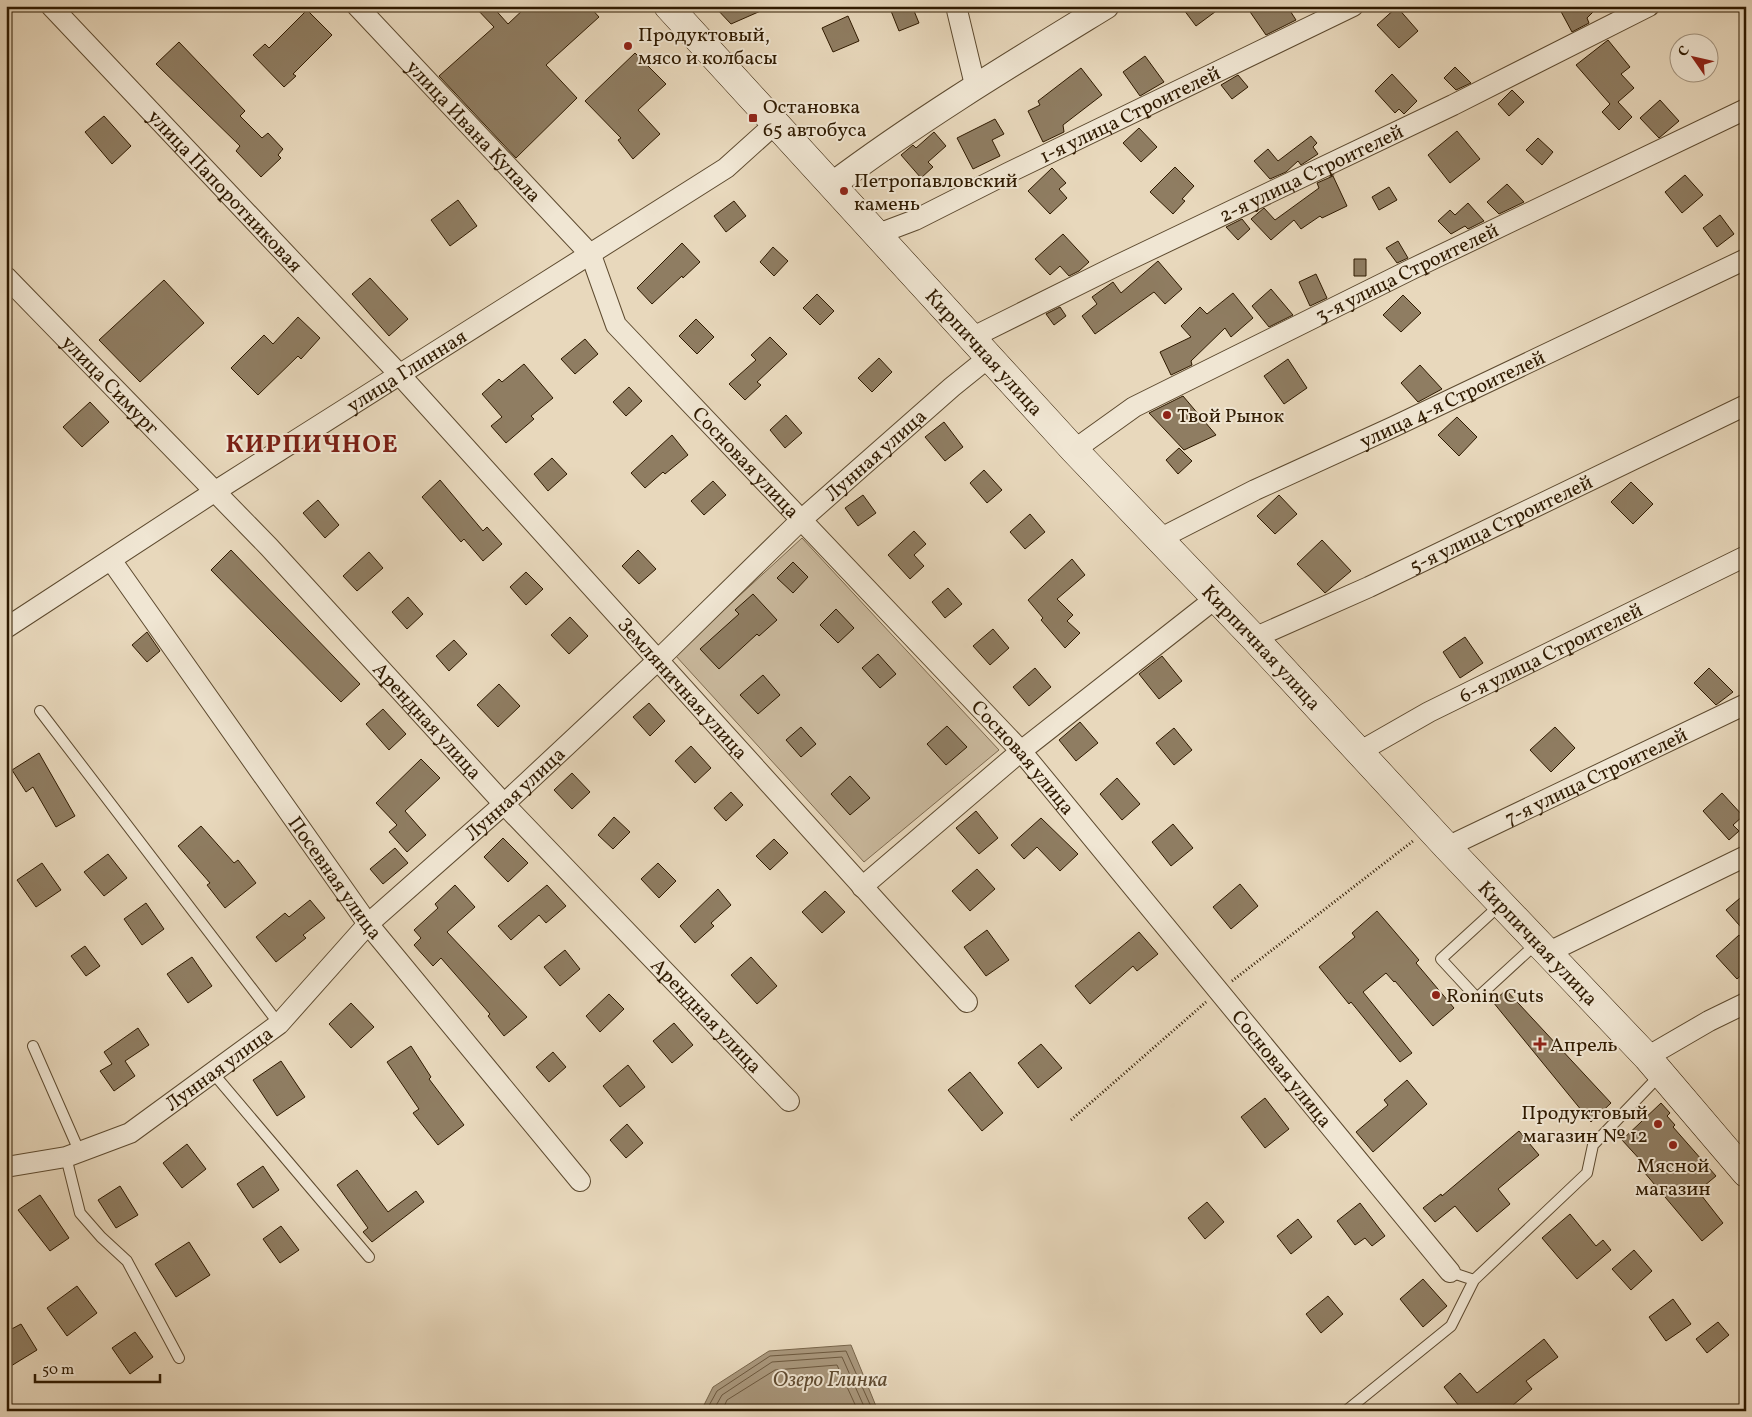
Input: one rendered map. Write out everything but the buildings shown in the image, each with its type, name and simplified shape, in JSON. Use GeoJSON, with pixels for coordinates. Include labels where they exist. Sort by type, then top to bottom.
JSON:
{"type":"FeatureCollection","features":[{"type":"Feature","properties":{"kind":"main road","name":"Кирпичная улица"},"geometry":{"type":"LineString","coordinates":[[668,6],[1074,450],[1254,638],[1438,838],[1740,1159]]}},
{"type":"Feature","properties":{"kind":"street","name":"улица Папоротниковая"},"geometry":{"type":"LineString","coordinates":[[50,6],[400,375]]}},
{"type":"Feature","properties":{"kind":"street","name":"улица Ивана Купала"},"geometry":{"type":"LineString","coordinates":[[357,6],[591,255]]}},
{"type":"Feature","properties":{"kind":"street"},"geometry":{"type":"LineString","coordinates":[[832,186],[888,144],[975,86],[1106,6]]}},
{"type":"Feature","properties":{"kind":"street","name":"1-я улица Строителей"},"geometry":{"type":"LineString","coordinates":[[878,234],[916,220],[1008,173],[1353,6]]}},
{"type":"Feature","properties":{"kind":"street","name":"2-я улица Строителей"},"geometry":{"type":"LineString","coordinates":[[980,348],[1118,264],[1453,105],[1649,6]]}},
{"type":"Feature","properties":{"kind":"street"},"geometry":{"type":"LineString","coordinates":[[959,7],[975,86]]}},
{"type":"Feature","properties":{"kind":"street","name":"3-я улица Строителей"},"geometry":{"type":"LineString","coordinates":[[1074,450],[1134,407],[1398,276],[1746,109]]}},
{"type":"Feature","properties":{"kind":"street","name":"улица Глинная"},"geometry":{"type":"LineString","coordinates":[[7,625],[726,168],[776,123]]}},
{"type":"Feature","properties":{"kind":"street","name":"Сосновая улица"},"geometry":{"type":"LineString","coordinates":[[591,255],[616,325],[800,521],[1021,751],[1220,990],[1450,1272]]}},
{"type":"Feature","properties":{"kind":"street","name":"улица 4-я Строителей"},"geometry":{"type":"LineString","coordinates":[[1159,539],[1254,490],[1401,423],[1746,259]]}},
{"type":"Feature","properties":{"kind":"street","name":"улица Симург"},"geometry":{"type":"LineString","coordinates":[[6,277],[214,492]]}},
{"type":"Feature","properties":{"kind":"street","name":"Лунная улица"},"geometry":{"type":"LineString","coordinates":[[6,1167],[73,1155],[130,1133],[280,1024],[368,924],[504,804],[657,661],[800,521],[952,387],[980,348]]}},
{"type":"Feature","properties":{"kind":"street","name":"Земляничная улица"},"geometry":{"type":"LineString","coordinates":[[400,375],[967,1002]]}},
{"type":"Feature","properties":{"kind":"street","name":"5-я улица Строителей"},"geometry":{"type":"LineString","coordinates":[[1254,638],[1320,607],[1369,587],[1746,405]]}},
{"type":"Feature","properties":{"kind":"street","name":"Арендная улица"},"geometry":{"type":"LineString","coordinates":[[214,492],[269,547],[504,804],[789,1101]]}},
{"type":"Feature","properties":{"kind":"street","name":"6-я улица Строителей"},"geometry":{"type":"LineString","coordinates":[[1359,752],[1429,712],[1746,556]]}},
{"type":"Feature","properties":{"kind":"street","name":"Посевная улица"},"geometry":{"type":"LineString","coordinates":[[111,560],[368,924],[580,1181]]}},
{"type":"Feature","properties":{"kind":"street"},"geometry":{"type":"LineString","coordinates":[[862,887],[1021,751],[1216,598]]}},
{"type":"Feature","properties":{"kind":"street","name":"7-я улица Строителей"},"geometry":{"type":"LineString","coordinates":[[1438,838],[1746,704]]}},
{"type":"Feature","properties":{"kind":"street"},"geometry":{"type":"LineString","coordinates":[[1542,948],[1746,856]]}},
{"type":"Feature","properties":{"kind":"street"},"geometry":{"type":"LineString","coordinates":[[1654,1066],[1709,1021],[1746,1002]]}},
{"type":"Feature","properties":{"kind":"lane"},"geometry":{"type":"LineString","coordinates":[[40,712],[280,1024]]}},
{"type":"Feature","properties":{"kind":"lane"},"geometry":{"type":"LineString","coordinates":[[1501,904],[1441,959],[1477,998],[1542,948]]}},
{"type":"Feature","properties":{"kind":"lane"},"geometry":{"type":"LineString","coordinates":[[33,1046],[73,1155],[80,1213],[101,1237],[127,1261],[179,1358]]}},
{"type":"Feature","properties":{"kind":"lane"},"geometry":{"type":"LineString","coordinates":[[1346,1411],[1451,1326],[1474,1280],[1587,1173],[1593,1145],[1654,1066]]}},
{"type":"Feature","properties":{"kind":"lane"},"geometry":{"type":"LineString","coordinates":[[213,1072],[369,1257]]}},
{"type":"Feature","properties":{"kind":"lane"},"geometry":{"type":"LineString","coordinates":[[1450,1272],[1474,1280]]}},
{"type":"Feature","properties":{"kind":"path"},"geometry":{"type":"LineString","coordinates":[[1071,1120],[1220,990],[1438,838]]}},
{"type":"Feature","properties":{"kind":"shaded area"},"geometry":{"type":"Polygon","coordinates":[[[802,538],[999,750],[864,862],[675,655],[802,538]]]}},
{"type":"Feature","properties":{"kind":"water","name":"Озеро Глинка"},"geometry":{"type":"Polygon","coordinates":[[[851,1345],[878,1411],[701,1411],[713,1387],[769,1351],[851,1345]]]}},
{"type":"Feature","properties":{"kind":"place","name":"Продуктовый, мясо и колбасы"},"geometry":{"type":"Point","coordinates":[628,46]}},
{"type":"Feature","properties":{"kind":"place","name":"Остановка 65 автобуса"},"geometry":{"type":"Point","coordinates":[753,118]}},
{"type":"Feature","properties":{"kind":"place","name":"Петропавловский камень"},"geometry":{"type":"Point","coordinates":[844,191]}},
{"type":"Feature","properties":{"kind":"place","name":"Твой Рынок"},"geometry":{"type":"Point","coordinates":[1167,415]}},
{"type":"Feature","properties":{"kind":"place","name":"Ronin Cuts"},"geometry":{"type":"Point","coordinates":[1436,995]}},
{"type":"Feature","properties":{"kind":"place","name":"Апрель"},"geometry":{"type":"Point","coordinates":[1540,1044]}},
{"type":"Feature","properties":{"kind":"place","name":"Продуктовый магазин № 12"},"geometry":{"type":"Point","coordinates":[1658,1124]}},
{"type":"Feature","properties":{"kind":"place","name":"Мясной магазин"},"geometry":{"type":"Point","coordinates":[1673,1145]}},
{"type":"Feature","properties":{"kind":"district","name":"КИРПИЧНОЕ"},"geometry":{"type":"Point","coordinates":[312,443]}}]}
